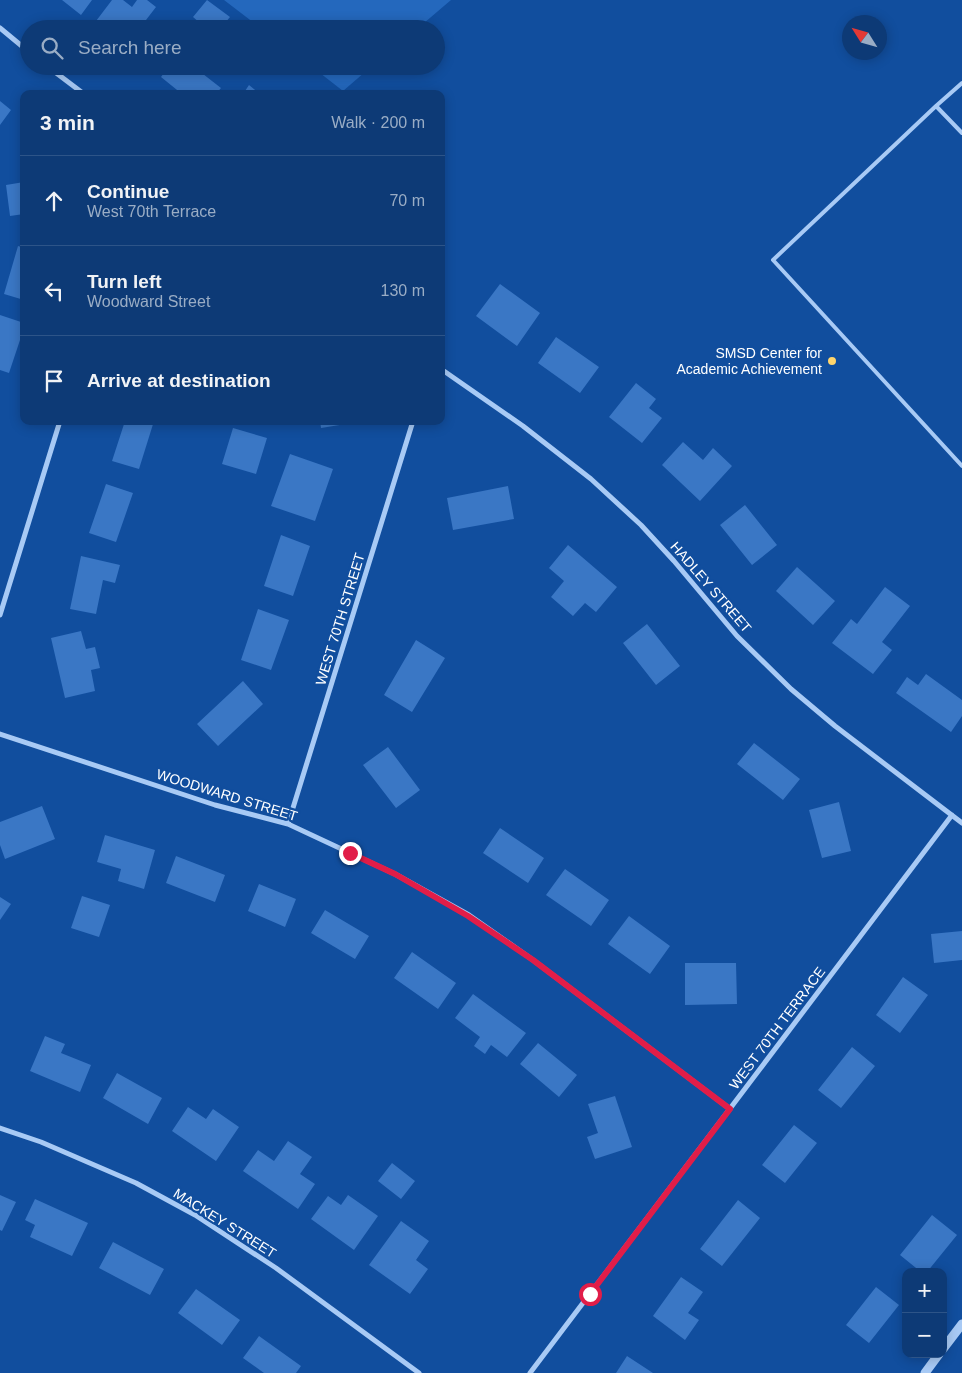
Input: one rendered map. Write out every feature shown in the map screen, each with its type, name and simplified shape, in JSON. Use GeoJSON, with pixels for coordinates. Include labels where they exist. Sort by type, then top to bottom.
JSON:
{"type":"FeatureCollection","features":[{"type":"Feature","properties":{"kind":"street"},"geometry":{"type":"LineString","coordinates":[[0,28],[20,45]]}},
{"type":"Feature","properties":{"kind":"street"},"geometry":{"type":"LineString","coordinates":[[59,75],[79,90]]}},
{"type":"Feature","properties":{"kind":"street","name":"HADLEY STREET"},"geometry":{"type":"LineString","coordinates":[[445,372],[516,420],[591,479],[641,525],[737,636],[791,689],[835,726],[962,822]]}},
{"type":"Feature","properties":{"kind":"street"},"geometry":{"type":"LineString","coordinates":[[0,616],[59,425]]}},
{"type":"Feature","properties":{"kind":"street","name":"WEST 70TH STREET"},"geometry":{"type":"LineString","coordinates":[[288,824],[412,425]]}},
{"type":"Feature","properties":{"kind":"street","name":"WOODWARD STREET"},"geometry":{"type":"LineString","coordinates":[[0,734],[216,805],[288,824],[395,874],[468,916],[533,960],[730,1109]]}},
{"type":"Feature","properties":{"kind":"street","name":"WEST 70TH TERRACE"},"geometry":{"type":"LineString","coordinates":[[530,1373],[952,815]]}},
{"type":"Feature","properties":{"kind":"street","name":"MACKEY STREET"},"geometry":{"type":"LineString","coordinates":[[0,1128],[41,1142],[136,1182],[195,1215],[276,1268],[419,1373]]}},
{"type":"Feature","properties":{"kind":"street"},"geometry":{"type":"LineString","coordinates":[[947,1344],[962,1324]]}},
{"type":"Feature","properties":{"kind":"street"},"geometry":{"type":"LineString","coordinates":[[925,1373],[937,1358]]}},
{"type":"Feature","properties":{"kind":"lane"},"geometry":{"type":"LineString","coordinates":[[962,83],[773,260],[962,466]]}},
{"type":"Feature","properties":{"kind":"lane"},"geometry":{"type":"LineString","coordinates":[[936,106],[962,133]]}},
{"type":"Feature","properties":{"kind":"shaded area"},"geometry":{"type":"Polygon","coordinates":[[[224,0],[451,0],[428,20],[250,20],[224,0]]]}},
{"type":"Feature","properties":{"kind":"shaded area"},"geometry":{"type":"Polygon","coordinates":[[[323,75],[362,75],[344,90],[323,75]]]}},
{"type":"Feature","properties":{"kind":"building"},"geometry":{"type":"Polygon","coordinates":[[[62,0],[92,0],[81,15],[62,0]]]}},
{"type":"Feature","properties":{"kind":"building"},"geometry":{"type":"Polygon","coordinates":[[[112,0],[123,0],[132,7],[137,0],[147,0],[156,7],[146,20],[97,20],[112,0]]]}},
{"type":"Feature","properties":{"kind":"building"},"geometry":{"type":"Polygon","coordinates":[[[207,0],[230,17],[228,20],[196,20],[193,17],[207,0]]]}},
{"type":"Feature","properties":{"kind":"building"},"geometry":{"type":"Polygon","coordinates":[[[162,75],[204,75],[221,88],[219,90],[177,90],[161,77],[162,75]]]}},
{"type":"Feature","properties":{"kind":"building"},"geometry":{"type":"Polygon","coordinates":[[[249,85],[255,90],[246,90],[249,85]]]}},
{"type":"Feature","properties":{"kind":"building"},"geometry":{"type":"Polygon","coordinates":[[[0,101],[11,110],[0,125],[0,101]]]}},
{"type":"Feature","properties":{"kind":"building"},"geometry":{"type":"Polygon","coordinates":[[[20,183],[20,215],[10,216],[6,185],[20,183]]]}},
{"type":"Feature","properties":{"kind":"building"},"geometry":{"type":"Polygon","coordinates":[[[18,246],[20,247],[20,299],[4,294],[18,246]]]}},
{"type":"Feature","properties":{"kind":"building"},"geometry":{"type":"Polygon","coordinates":[[[500,284],[540,313],[517,346],[476,316],[500,284]]]}},
{"type":"Feature","properties":{"kind":"building"},"geometry":{"type":"Polygon","coordinates":[[[0,315],[20,322],[20,340],[9,373],[0,370],[0,315]]]}},
{"type":"Feature","properties":{"kind":"building"},"geometry":{"type":"Polygon","coordinates":[[[556,337],[599,367],[580,393],[538,363],[556,337]]]}},
{"type":"Feature","properties":{"kind":"building"},"geometry":{"type":"Polygon","coordinates":[[[636,383],[656,399],[649,408],[662,418],[642,443],[609,417],[636,383]]]}},
{"type":"Feature","properties":{"kind":"building"},"geometry":{"type":"Polygon","coordinates":[[[124,425],[153,425],[139,469],[112,461],[124,425]]]}},
{"type":"Feature","properties":{"kind":"building"},"geometry":{"type":"Polygon","coordinates":[[[321,425],[340,425],[321,428],[321,425]]]}},
{"type":"Feature","properties":{"kind":"building"},"geometry":{"type":"Polygon","coordinates":[[[233,428],[267,438],[256,474],[222,464],[233,428]]]}},
{"type":"Feature","properties":{"kind":"building"},"geometry":{"type":"Polygon","coordinates":[[[683,442],[703,460],[713,448],[732,466],[700,501],[662,465],[683,442]]]}},
{"type":"Feature","properties":{"kind":"building"},"geometry":{"type":"Polygon","coordinates":[[[290,454],[333,469],[315,521],[271,506],[290,454]]]}},
{"type":"Feature","properties":{"kind":"building"},"geometry":{"type":"Polygon","coordinates":[[[106,484],[133,493],[116,542],[89,533],[106,484]]]}},
{"type":"Feature","properties":{"kind":"building"},"geometry":{"type":"Polygon","coordinates":[[[508,486],[514,519],[453,530],[447,498],[508,486]]]}},
{"type":"Feature","properties":{"kind":"building"},"geometry":{"type":"Polygon","coordinates":[[[745,505],[777,545],[752,565],[720,525],[745,505]]]}},
{"type":"Feature","properties":{"kind":"building"},"geometry":{"type":"Polygon","coordinates":[[[281,535],[310,546],[293,596],[264,586],[281,535]]]}},
{"type":"Feature","properties":{"kind":"building"},"geometry":{"type":"Polygon","coordinates":[[[568,545],[617,587],[596,612],[585,603],[573,616],[551,597],[564,581],[549,568],[568,545]]]}},
{"type":"Feature","properties":{"kind":"building"},"geometry":{"type":"Polygon","coordinates":[[[81,556],[120,565],[115,583],[103,580],[96,614],[70,609],[81,556]]]}},
{"type":"Feature","properties":{"kind":"building"},"geometry":{"type":"Polygon","coordinates":[[[797,567],[835,601],[813,625],[776,591],[797,567]]]}},
{"type":"Feature","properties":{"kind":"building"},"geometry":{"type":"Polygon","coordinates":[[[885,587],[910,606],[882,642],[892,650],[873,674],[832,643],[851,619],[857,624],[885,587]]]}},
{"type":"Feature","properties":{"kind":"building"},"geometry":{"type":"Polygon","coordinates":[[[258,609],[289,620],[271,670],[241,660],[258,609]]]}},
{"type":"Feature","properties":{"kind":"building"},"geometry":{"type":"Polygon","coordinates":[[[647,624],[680,666],[656,685],[623,643],[647,624]]]}},
{"type":"Feature","properties":{"kind":"building"},"geometry":{"type":"Polygon","coordinates":[[[81,631],[86,649],[95,647],[100,668],[91,670],[95,691],[65,698],[51,638],[81,631]]]}},
{"type":"Feature","properties":{"kind":"building"},"geometry":{"type":"Polygon","coordinates":[[[416,640],[445,658],[412,712],[384,695],[416,640]]]}},
{"type":"Feature","properties":{"kind":"building"},"geometry":{"type":"Polygon","coordinates":[[[926,674],[962,700],[962,716],[951,732],[896,693],[907,677],[918,685],[926,674]]]}},
{"type":"Feature","properties":{"kind":"building"},"geometry":{"type":"Polygon","coordinates":[[[243,681],[263,704],[218,746],[197,724],[243,681]]]}},
{"type":"Feature","properties":{"kind":"building"},"geometry":{"type":"Polygon","coordinates":[[[754,743],[800,779],[783,800],[737,764],[754,743]]]}},
{"type":"Feature","properties":{"kind":"building"},"geometry":{"type":"Polygon","coordinates":[[[388,747],[420,790],[396,808],[363,765],[388,747]]]}},
{"type":"Feature","properties":{"kind":"building"},"geometry":{"type":"Polygon","coordinates":[[[839,802],[851,851],[822,858],[809,810],[839,802]]]}},
{"type":"Feature","properties":{"kind":"building"},"geometry":{"type":"Polygon","coordinates":[[[42,806],[55,839],[5,859],[0,845],[0,822],[42,806]]]}},
{"type":"Feature","properties":{"kind":"building"},"geometry":{"type":"Polygon","coordinates":[[[500,828],[544,858],[528,883],[483,853],[500,828]]]}},
{"type":"Feature","properties":{"kind":"building"},"geometry":{"type":"Polygon","coordinates":[[[105,835],[155,850],[144,889],[118,881],[121,869],[97,862],[105,835]]]}},
{"type":"Feature","properties":{"kind":"building"},"geometry":{"type":"Polygon","coordinates":[[[176,856],[225,875],[215,902],[166,883],[176,856]]]}},
{"type":"Feature","properties":{"kind":"building"},"geometry":{"type":"Polygon","coordinates":[[[565,869],[609,900],[591,926],[546,895],[565,869]]]}},
{"type":"Feature","properties":{"kind":"building"},"geometry":{"type":"Polygon","coordinates":[[[259,884],[296,899],[285,927],[248,911],[259,884]]]}},
{"type":"Feature","properties":{"kind":"building"},"geometry":{"type":"Polygon","coordinates":[[[82,896],[110,905],[99,937],[71,928],[82,896]]]}},
{"type":"Feature","properties":{"kind":"building"},"geometry":{"type":"Polygon","coordinates":[[[0,897],[11,904],[0,920],[0,897]]]}},
{"type":"Feature","properties":{"kind":"building"},"geometry":{"type":"Polygon","coordinates":[[[325,910],[369,936],[355,959],[311,933],[325,910]]]}},
{"type":"Feature","properties":{"kind":"building"},"geometry":{"type":"Polygon","coordinates":[[[629,916],[670,946],[650,974],[608,944],[629,916]]]}},
{"type":"Feature","properties":{"kind":"building"},"geometry":{"type":"Polygon","coordinates":[[[962,931],[962,960],[934,963],[931,934],[962,931]]]}},
{"type":"Feature","properties":{"kind":"building"},"geometry":{"type":"Polygon","coordinates":[[[412,952],[456,983],[438,1009],[394,978],[412,952]]]}},
{"type":"Feature","properties":{"kind":"building"},"geometry":{"type":"Polygon","coordinates":[[[685,963],[736,963],[737,1004],[685,1005],[685,963]]]}},
{"type":"Feature","properties":{"kind":"building"},"geometry":{"type":"Polygon","coordinates":[[[903,977],[928,995],[900,1033],[876,1015],[903,977]]]}},
{"type":"Feature","properties":{"kind":"building"},"geometry":{"type":"Polygon","coordinates":[[[473,994],[526,1033],[507,1057],[491,1045],[485,1054],[474,1046],[480,1037],[455,1018],[473,994]]]}},
{"type":"Feature","properties":{"kind":"building"},"geometry":{"type":"Polygon","coordinates":[[[45,1036],[65,1044],[61,1053],[91,1065],[80,1092],[30,1071],[45,1036]]]}},
{"type":"Feature","properties":{"kind":"building"},"geometry":{"type":"Polygon","coordinates":[[[538,1043],[577,1075],[559,1097],[520,1064],[538,1043]]]}},
{"type":"Feature","properties":{"kind":"building"},"geometry":{"type":"Polygon","coordinates":[[[852,1047],[875,1066],[841,1108],[818,1090],[852,1047]]]}},
{"type":"Feature","properties":{"kind":"building"},"geometry":{"type":"Polygon","coordinates":[[[117,1073],[162,1098],[148,1124],[103,1098],[117,1073]]]}},
{"type":"Feature","properties":{"kind":"building"},"geometry":{"type":"Polygon","coordinates":[[[615,1096],[632,1147],[595,1159],[587,1137],[598,1133],[588,1104],[615,1096]]]}},
{"type":"Feature","properties":{"kind":"building"},"geometry":{"type":"Polygon","coordinates":[[[188,1107],[206,1119],[213,1109],[239,1127],[216,1161],[172,1131],[188,1107]]]}},
{"type":"Feature","properties":{"kind":"building"},"geometry":{"type":"Polygon","coordinates":[[[794,1125],[817,1143],[785,1183],[762,1165],[794,1125]]]}},
{"type":"Feature","properties":{"kind":"building"},"geometry":{"type":"Polygon","coordinates":[[[288,1141],[312,1157],[300,1174],[315,1184],[298,1209],[243,1171],[258,1150],[274,1161],[288,1141]]]}},
{"type":"Feature","properties":{"kind":"building"},"geometry":{"type":"Polygon","coordinates":[[[392,1163],[415,1181],[401,1199],[378,1181],[392,1163]]]}},
{"type":"Feature","properties":{"kind":"building"},"geometry":{"type":"Polygon","coordinates":[[[0,1195],[16,1202],[2,1231],[0,1230],[0,1195]]]}},
{"type":"Feature","properties":{"kind":"building"},"geometry":{"type":"Polygon","coordinates":[[[348,1195],[378,1216],[354,1250],[311,1219],[328,1196],[341,1205],[348,1195]]]}},
{"type":"Feature","properties":{"kind":"building"},"geometry":{"type":"Polygon","coordinates":[[[35,1199],[88,1223],[72,1256],[30,1237],[35,1225],[25,1220],[35,1199]]]}},
{"type":"Feature","properties":{"kind":"building"},"geometry":{"type":"Polygon","coordinates":[[[738,1200],[760,1218],[722,1266],[700,1249],[738,1200]]]}},
{"type":"Feature","properties":{"kind":"building"},"geometry":{"type":"Polygon","coordinates":[[[932,1215],[957,1235],[930,1268],[916,1268],[900,1255],[932,1215]]]}},
{"type":"Feature","properties":{"kind":"building"},"geometry":{"type":"Polygon","coordinates":[[[401,1221],[429,1241],[416,1260],[428,1269],[410,1294],[369,1265],[401,1221]]]}},
{"type":"Feature","properties":{"kind":"building"},"geometry":{"type":"Polygon","coordinates":[[[113,1242],[164,1269],[150,1295],[99,1268],[113,1242]]]}},
{"type":"Feature","properties":{"kind":"building"},"geometry":{"type":"Polygon","coordinates":[[[681,1277],[703,1292],[688,1313],[699,1320],[685,1340],[653,1316],[681,1277]]]}},
{"type":"Feature","properties":{"kind":"building"},"geometry":{"type":"Polygon","coordinates":[[[876,1287],[899,1305],[869,1343],[846,1325],[876,1287]]]}},
{"type":"Feature","properties":{"kind":"building"},"geometry":{"type":"Polygon","coordinates":[[[196,1289],[240,1320],[222,1345],[178,1313],[196,1289]]]}},
{"type":"Feature","properties":{"kind":"building"},"geometry":{"type":"Polygon","coordinates":[[[259,1336],[301,1366],[296,1373],[264,1373],[243,1358],[259,1336]]]}},
{"type":"Feature","properties":{"kind":"building"},"geometry":{"type":"Polygon","coordinates":[[[627,1356],[653,1373],[616,1373],[627,1356]]]}},
{"type":"Feature","properties":{"kind":"place","name":"SMSD Center for Academic Achievement"},"geometry":{"type":"Point","coordinates":[832,361]}},
{"type":"Feature","properties":{"kind":"route"},"geometry":{"type":"LineString","coordinates":[[350,853],[395,874],[468,916],[533,960],[730,1109],[590,1294]]}}]}
